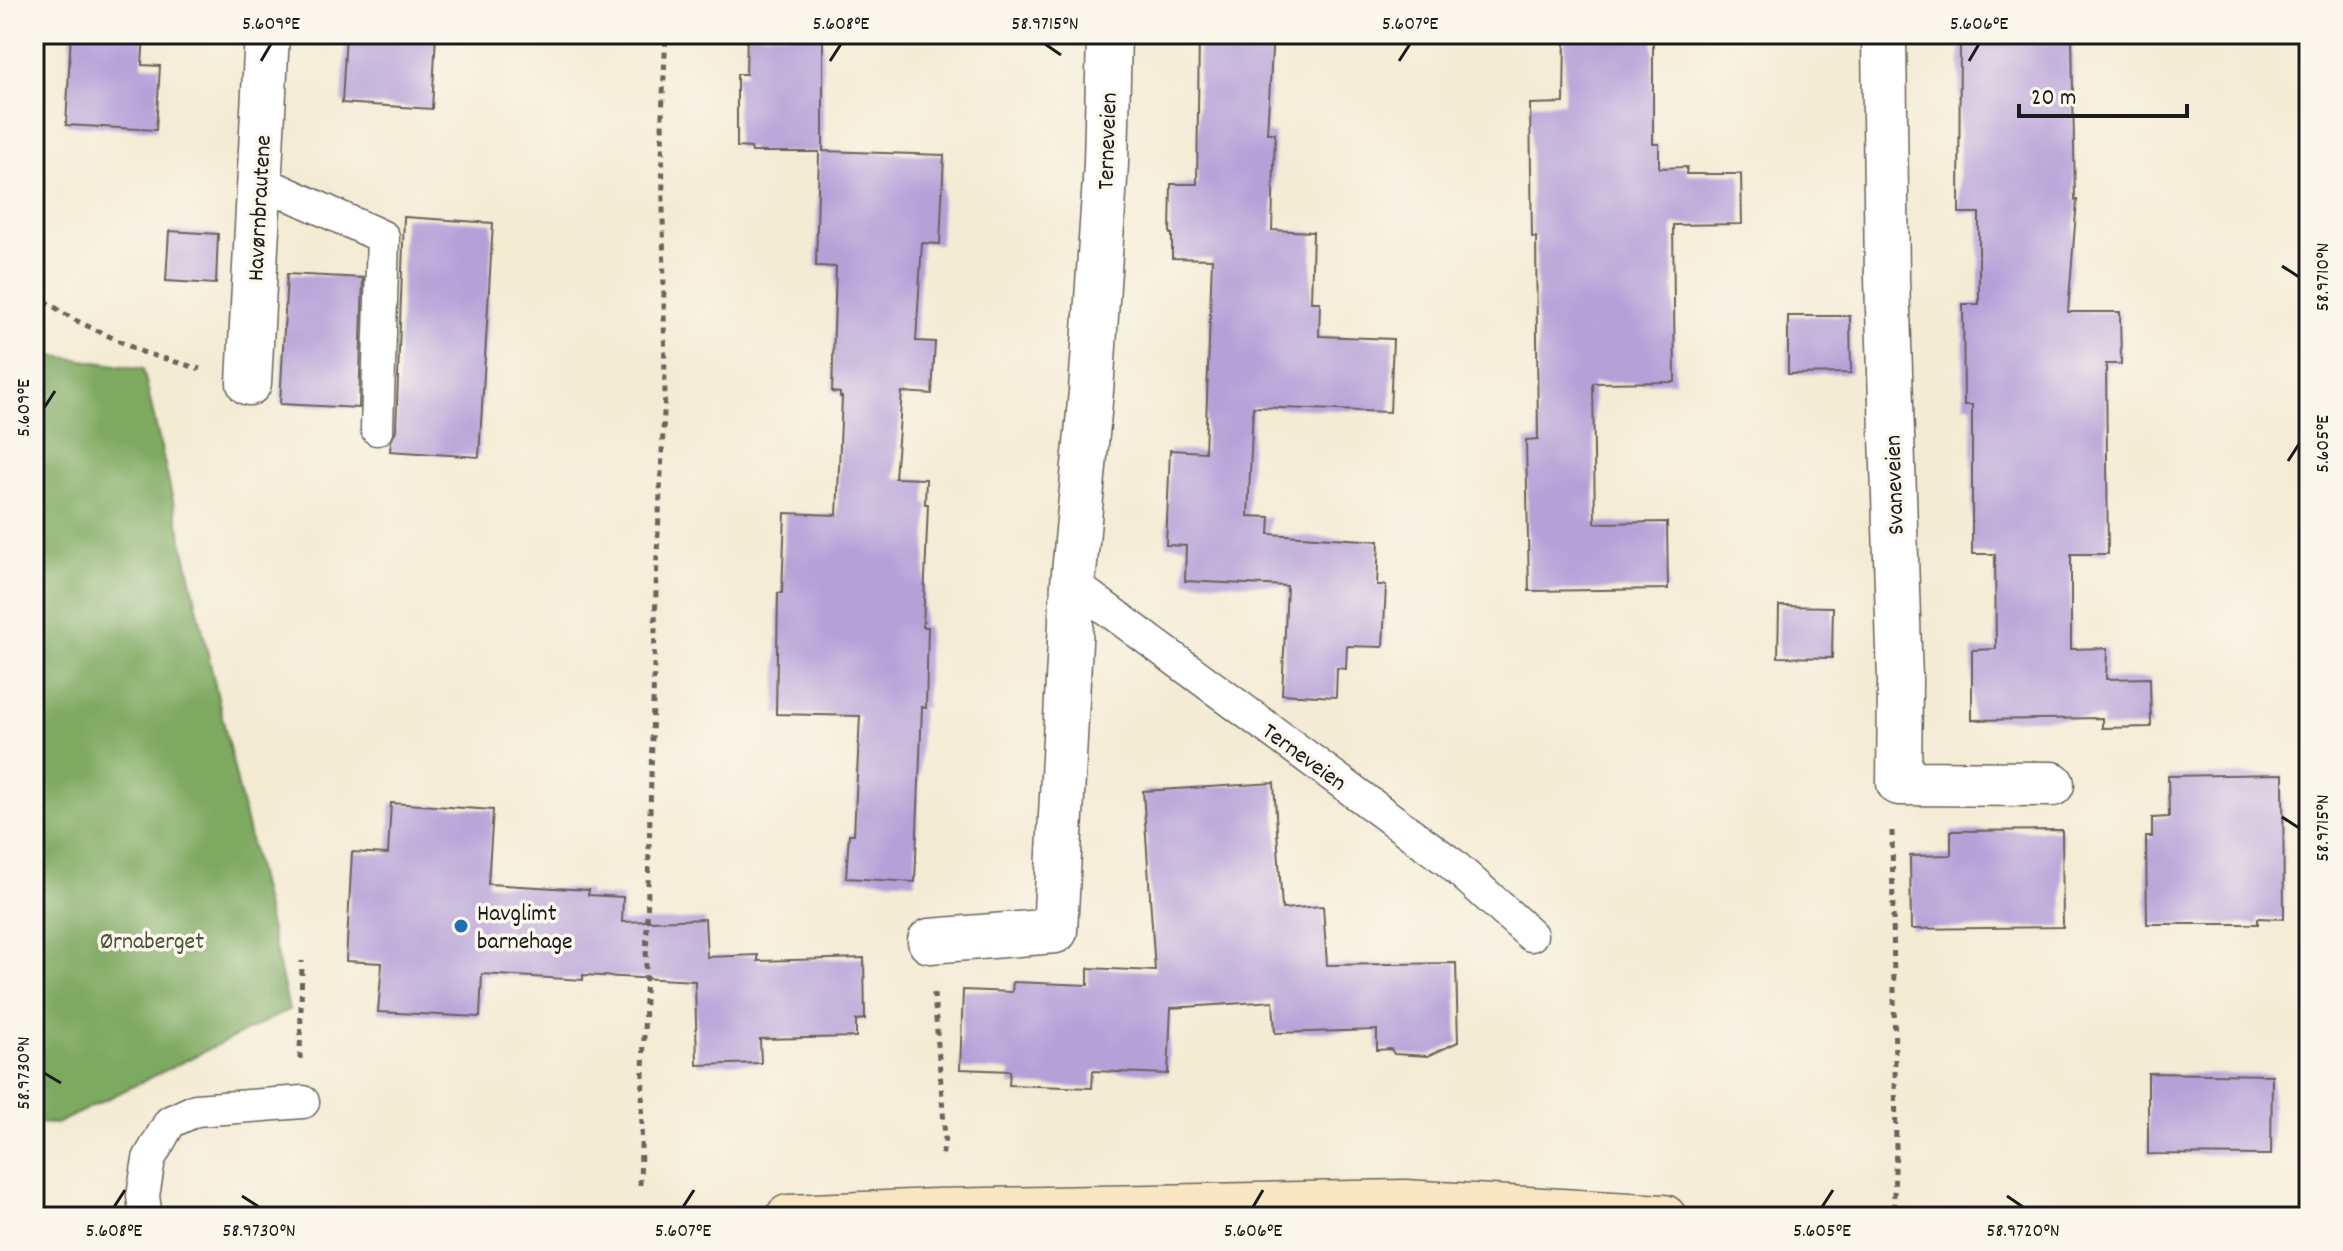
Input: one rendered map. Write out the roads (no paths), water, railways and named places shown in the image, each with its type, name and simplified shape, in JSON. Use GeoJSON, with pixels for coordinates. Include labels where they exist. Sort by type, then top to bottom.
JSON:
{"type":"FeatureCollection","features":[{"type":"Feature","properties":{"kind":"main road"},"geometry":{"type":"LineString","coordinates":[[788,1217],[1405,1202],[1664,1217]]}},
{"type":"Feature","properties":{"kind":"street","name":"Havørnbrautene"},"geometry":{"type":"LineString","coordinates":[[249,383],[267,34]]}},
{"type":"Feature","properties":{"kind":"street","name":"Terneveien"},"geometry":{"type":"LineString","coordinates":[[930,941],[1055,931],[1073,584],[1106,164],[1109,34]]}},
{"type":"Feature","properties":{"kind":"street","name":"Svaneveien"},"geometry":{"type":"LineString","coordinates":[[1884,34],[1887,295],[1900,681],[1899,783],[2052,784]]}},
{"type":"Feature","properties":{"kind":"lane"},"geometry":{"type":"LineString","coordinates":[[260,181],[383,237],[377,429]]}},
{"type":"Feature","properties":{"kind":"lane","name":"Terneveien"},"geometry":{"type":"LineString","coordinates":[[1073,584],[1452,864],[1531,935]]}},
{"type":"Feature","properties":{"kind":"lane"},"geometry":{"type":"LineString","coordinates":[[146,1217],[143,1196],[149,1159],[170,1122],[196,1110],[303,1102]]}},
{"type":"Feature","properties":{"kind":"place","name":"Havglimt barnehage"},"geometry":{"type":"Point","coordinates":[461,926]}},
{"type":"Feature","properties":{"kind":"park label","name":"Ørnaberget"},"geometry":{"type":"Point","coordinates":[152,940]}}]}
